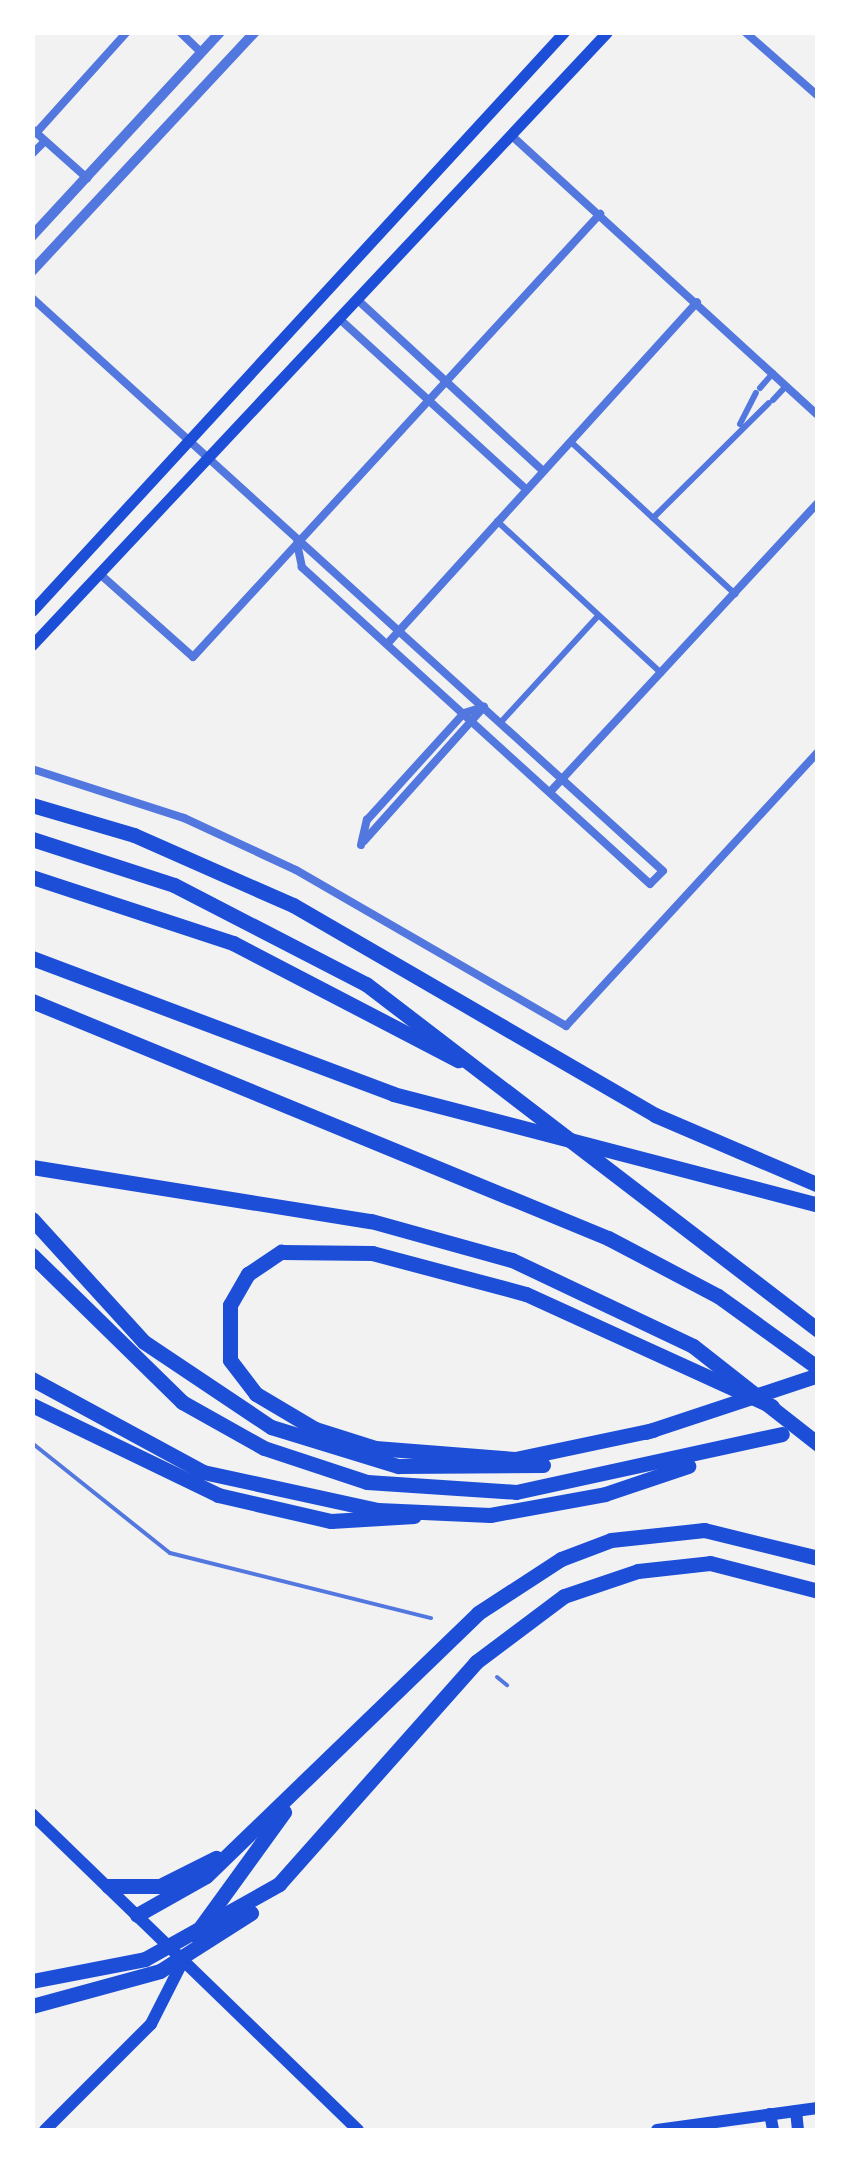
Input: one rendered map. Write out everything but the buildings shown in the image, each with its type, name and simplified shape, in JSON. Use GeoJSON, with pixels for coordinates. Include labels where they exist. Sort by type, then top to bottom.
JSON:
{"type":"FeatureCollection","features":[{"type":"Feature","properties":{"kind":"highway"},"geometry":{"type":"LineString","coordinates":[[32,805],[134,836],[294,905],[654,1114],[818,1185]]}},
{"type":"Feature","properties":{"kind":"highway"},"geometry":{"type":"LineString","coordinates":[[32,839],[78,851],[316,954],[518,1094],[818,1330]]}},
{"type":"Feature","properties":{"kind":"highway"},"geometry":{"type":"LineString","coordinates":[[32,877],[233,942],[518,1094]]}},
{"type":"Feature","properties":{"kind":"highway"},"geometry":{"type":"LineString","coordinates":[[32,958],[393,1094],[818,1205]]}},
{"type":"Feature","properties":{"kind":"highway"},"geometry":{"type":"LineString","coordinates":[[32,1000],[608,1238],[718,1296],[815,1368]]}},
{"type":"Feature","properties":{"kind":"highway"},"geometry":{"type":"LineString","coordinates":[[38,1168],[306,1208],[468,1246],[593,1292],[745,1382],[818,1444]]}},
{"type":"Feature","properties":{"kind":"highway"},"geometry":{"type":"LineString","coordinates":[[32,1219],[174,1367],[306,1442],[398,1466],[503,1472],[653,1430],[815,1368]]}},
{"type":"Feature","properties":{"kind":"highway"},"geometry":{"type":"LineString","coordinates":[[653,1430],[515,1460],[375,1448],[314,1429],[256,1394],[230,1360],[230,1305],[248,1274],[281,1252],[311,1245],[372,1253],[571,1311],[724,1390],[772,1406]]}},
{"type":"Feature","properties":{"kind":"highway"},"geometry":{"type":"LineString","coordinates":[[32,1255],[182,1402],[264,1448],[367,1482],[516,1492],[818,1426]]}},
{"type":"Feature","properties":{"kind":"highway"},"geometry":{"type":"LineString","coordinates":[[32,1379],[203,1472],[260,1491],[422,1513],[490,1516],[572,1502],[782,1434]]}},
{"type":"Feature","properties":{"kind":"highway"},"geometry":{"type":"LineString","coordinates":[[32,1405],[144,1466],[257,1507],[359,1523],[422,1513]]}},
{"type":"Feature","properties":{"kind":"highway"},"geometry":{"type":"LineString","coordinates":[[138,1915],[164,1906],[292,1800],[478,1613],[560,1559],[611,1540],[704,1530],[818,1558]]}},
{"type":"Feature","properties":{"kind":"highway"},"geometry":{"type":"LineString","coordinates":[[32,2006],[74,1997],[193,1955],[278,1884],[476,1662],[564,1596],[638,1570],[710,1563],[818,1591]]}},
{"type":"Feature","properties":{"kind":"highway"},"geometry":{"type":"LineString","coordinates":[[184,1959],[292,1800]]}},
{"type":"Feature","properties":{"kind":"highway"},"geometry":{"type":"LineString","coordinates":[[108,1886],[160,1886],[232,1849]]}},
{"type":"Feature","properties":{"kind":"highway"},"geometry":{"type":"LineString","coordinates":[[32,1981],[70,1977],[166,1950],[278,1884]]}},
{"type":"Feature","properties":{"kind":"main road"},"geometry":{"type":"LineString","coordinates":[[32,610],[564,32]]}},
{"type":"Feature","properties":{"kind":"main road"},"geometry":{"type":"LineString","coordinates":[[32,645],[362,304],[607,32]]}},
{"type":"Feature","properties":{"kind":"main road"},"geometry":{"type":"LineString","coordinates":[[36,1824],[108,1886],[358,2130]]}},
{"type":"Feature","properties":{"kind":"main road"},"geometry":{"type":"LineString","coordinates":[[46,2130],[151,2024],[184,1959]]}},
{"type":"Feature","properties":{"kind":"main road"},"geometry":{"type":"LineString","coordinates":[[657,2130],[818,2108]]}},
{"type":"Feature","properties":{"kind":"main road"},"geometry":{"type":"LineString","coordinates":[[796,2111],[798,2130]]}},
{"type":"Feature","properties":{"kind":"main road"},"geometry":{"type":"LineString","coordinates":[[770,2114],[772,2130]]}},
{"type":"Feature","properties":{"kind":"street"},"geometry":{"type":"LineString","coordinates":[[87,178],[34,131],[127,32]]}},
{"type":"Feature","properties":{"kind":"street"},"geometry":{"type":"LineString","coordinates":[[180,32],[202,52]]}},
{"type":"Feature","properties":{"kind":"street"},"geometry":{"type":"LineString","coordinates":[[32,236],[220,32]]}},
{"type":"Feature","properties":{"kind":"street"},"geometry":{"type":"LineString","coordinates":[[32,271],[255,32]]}},
{"type":"Feature","properties":{"kind":"street"},"geometry":{"type":"LineString","coordinates":[[745,32],[818,96]]}},
{"type":"Feature","properties":{"kind":"street"},"geometry":{"type":"LineString","coordinates":[[512,136],[818,415]]}},
{"type":"Feature","properties":{"kind":"street"},"geometry":{"type":"LineString","coordinates":[[32,154],[45,140]]}},
{"type":"Feature","properties":{"kind":"street"},"geometry":{"type":"LineString","coordinates":[[101,576],[193,657],[600,214]]}},
{"type":"Feature","properties":{"kind":"street"},"geometry":{"type":"LineString","coordinates":[[32,298],[297,544],[400,629],[663,871],[650,884],[302,567],[297,544]]}},
{"type":"Feature","properties":{"kind":"street"},"geometry":{"type":"LineString","coordinates":[[388,643],[697,302]]}},
{"type":"Feature","properties":{"kind":"street"},"geometry":{"type":"LineString","coordinates":[[362,304],[543,470]]}},
{"type":"Feature","properties":{"kind":"street"},"geometry":{"type":"LineString","coordinates":[[344,322],[526,489]]}},
{"type":"Feature","properties":{"kind":"street"},"geometry":{"type":"LineString","coordinates":[[740,424],[758,390],[773,373]]}},
{"type":"Feature","properties":{"kind":"street"},"geometry":{"type":"LineString","coordinates":[[653,518],[740,424],[786,386]]}},
{"type":"Feature","properties":{"kind":"street"},"geometry":{"type":"LineString","coordinates":[[572,442],[736,594]]}},
{"type":"Feature","properties":{"kind":"street"},"geometry":{"type":"LineString","coordinates":[[550,792],[663,675],[818,503]]}},
{"type":"Feature","properties":{"kind":"street"},"geometry":{"type":"LineString","coordinates":[[497,521],[663,675]]}},
{"type":"Feature","properties":{"kind":"street"},"geometry":{"type":"LineString","coordinates":[[500,722],[598,616]]}},
{"type":"Feature","properties":{"kind":"street"},"geometry":{"type":"LineString","coordinates":[[484,707],[361,845],[367,820],[464,713],[484,707]]}},
{"type":"Feature","properties":{"kind":"street"},"geometry":{"type":"LineString","coordinates":[[32,768],[184,818],[296,870],[566,1026],[818,752]]}},
{"type":"Feature","properties":{"kind":"lane"},"geometry":{"type":"LineString","coordinates":[[32,1443],[170,1553],[431,1618]]}},
{"type":"Feature","properties":{"kind":"lane"},"geometry":{"type":"LineString","coordinates":[[497,1677],[506,1685]]}}]}
